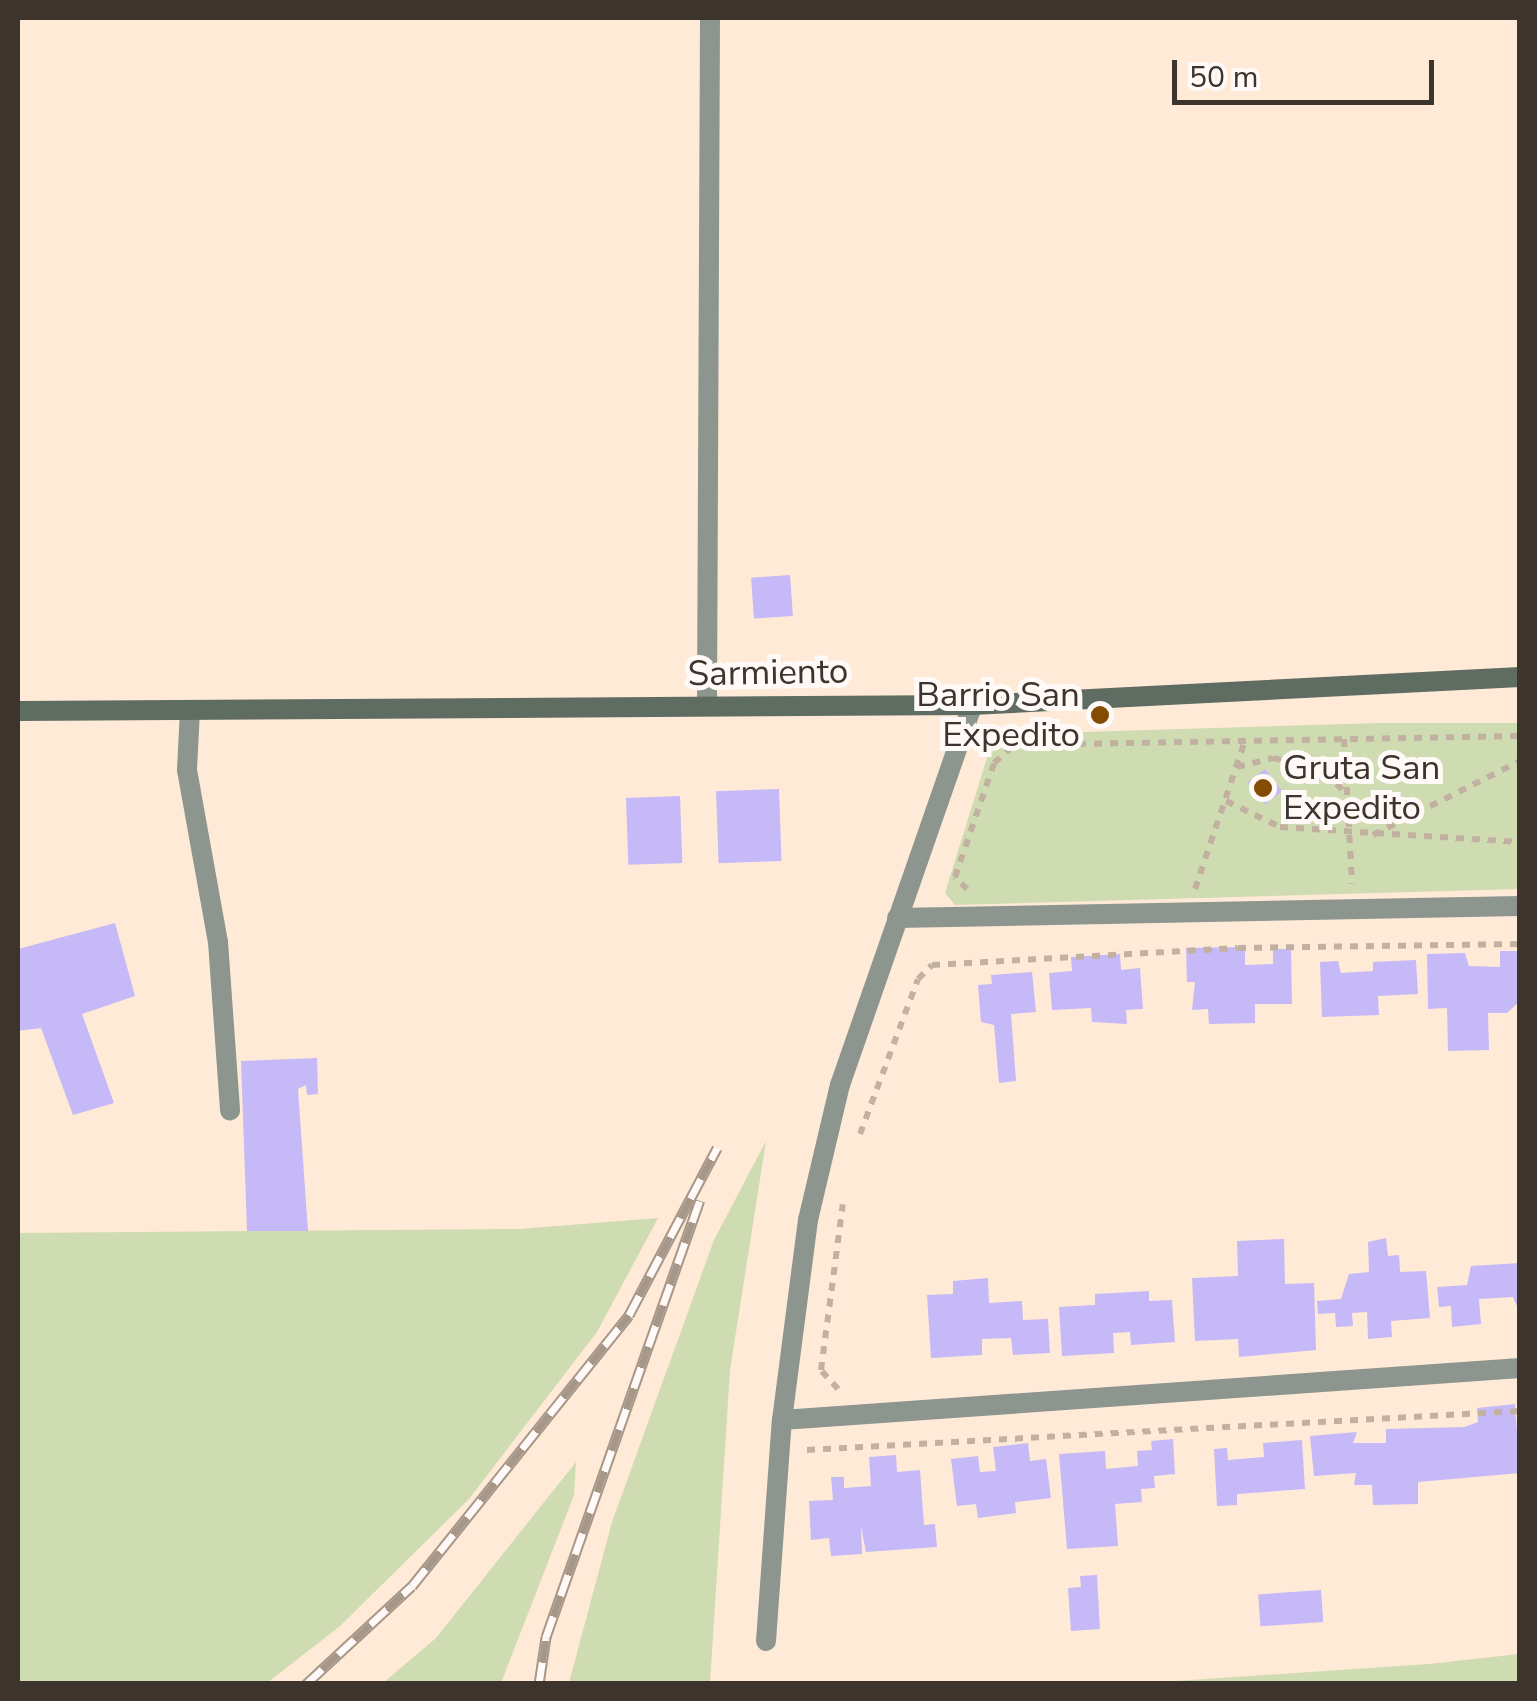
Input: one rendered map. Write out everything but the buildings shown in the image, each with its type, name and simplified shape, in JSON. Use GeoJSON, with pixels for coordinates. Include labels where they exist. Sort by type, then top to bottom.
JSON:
{"type":"FeatureCollection","features":[{"type":"Feature","properties":{"kind":"main road","name":"Sarmiento"},"geometry":{"type":"LineString","coordinates":[[18,711],[972,705],[1520,677]]}},
{"type":"Feature","properties":{"kind":"street"},"geometry":{"type":"LineString","coordinates":[[707,706],[710,18]]}},
{"type":"Feature","properties":{"kind":"street"},"geometry":{"type":"LineString","coordinates":[[766,1641],[782,1420],[808,1220],[840,1086],[972,705]]}},
{"type":"Feature","properties":{"kind":"street"},"geometry":{"type":"LineString","coordinates":[[190,710],[186,770],[218,942],[230,1110]]}},
{"type":"Feature","properties":{"kind":"street"},"geometry":{"type":"LineString","coordinates":[[896,918],[1520,906]]}},
{"type":"Feature","properties":{"kind":"street"},"geometry":{"type":"LineString","coordinates":[[782,1420],[1520,1368]]}},
{"type":"Feature","properties":{"kind":"path"},"geometry":{"type":"LineString","coordinates":[[974,896],[955,877],[994,762],[1014,745],[1520,736]]}},
{"type":"Feature","properties":{"kind":"path"},"geometry":{"type":"LineString","coordinates":[[1344,738],[1352,885]]}},
{"type":"Feature","properties":{"kind":"path"},"geometry":{"type":"LineString","coordinates":[[1194,890],[1245,740]]}},
{"type":"Feature","properties":{"kind":"path"},"geometry":{"type":"LineString","coordinates":[[1237,767],[1273,758],[1301,764],[1325,773],[1346,793]]}},
{"type":"Feature","properties":{"kind":"path"},"geometry":{"type":"LineString","coordinates":[[1370,837],[1520,762]]}},
{"type":"Feature","properties":{"kind":"path"},"geometry":{"type":"LineString","coordinates":[[1226,801],[1280,827],[1370,837],[1520,842]]}},
{"type":"Feature","properties":{"kind":"path"},"geometry":{"type":"LineString","coordinates":[[1335,886],[1371,884]]}},
{"type":"Feature","properties":{"kind":"path"},"geometry":{"type":"LineString","coordinates":[[1176,891],[1213,890]]}},
{"type":"Feature","properties":{"kind":"path"},"geometry":{"type":"LineString","coordinates":[[855,1148],[918,979],[932,965],[1238,948],[1520,944]]}},
{"type":"Feature","properties":{"kind":"path"},"geometry":{"type":"LineString","coordinates":[[846,1184],[821,1370],[840,1391],[859,1390]]}},
{"type":"Feature","properties":{"kind":"path"},"geometry":{"type":"LineString","coordinates":[[800,1450],[1520,1410]]}},
{"type":"Feature","properties":{"kind":"green space"},"geometry":{"type":"Polygon","coordinates":[[[1380,723],[1519,723],[1519,889],[955,905],[945,893],[990,748],[1012,734],[1380,723]]]}},
{"type":"Feature","properties":{"kind":"green space"},"geometry":{"type":"Polygon","coordinates":[[[766,1141],[730,1370],[710,1683],[569,1683],[612,1522],[714,1240],[766,1141]]]}},
{"type":"Feature","properties":{"kind":"green space"},"geometry":{"type":"Polygon","coordinates":[[[658,1218],[597,1332],[469,1499],[340,1626],[267,1683],[18,1683],[18,1233],[519,1229],[658,1218]]]}},
{"type":"Feature","properties":{"kind":"green space"},"geometry":{"type":"Polygon","coordinates":[[[576,1462],[574,1495],[501,1683],[383,1683],[436,1638],[576,1462]]]}},
{"type":"Feature","properties":{"kind":"green space"},"geometry":{"type":"Polygon","coordinates":[[[1519,1654],[1519,1683],[1147,1683],[1429,1664],[1519,1654]]]}},
{"type":"Feature","properties":{"kind":"railway"},"geometry":{"type":"LineString","coordinates":[[306,1684],[412,1586],[629,1315],[717,1148]]}},
{"type":"Feature","properties":{"kind":"railway"},"geometry":{"type":"LineString","coordinates":[[539,1684],[546,1637],[700,1200]]}},
{"type":"Feature","properties":{"kind":"place","name":"Barrio San Expedito"},"geometry":{"type":"Point","coordinates":[1100,715]}},
{"type":"Feature","properties":{"kind":"place","name":"Gruta San Expedito"},"geometry":{"type":"Point","coordinates":[1263,788]}}]}
